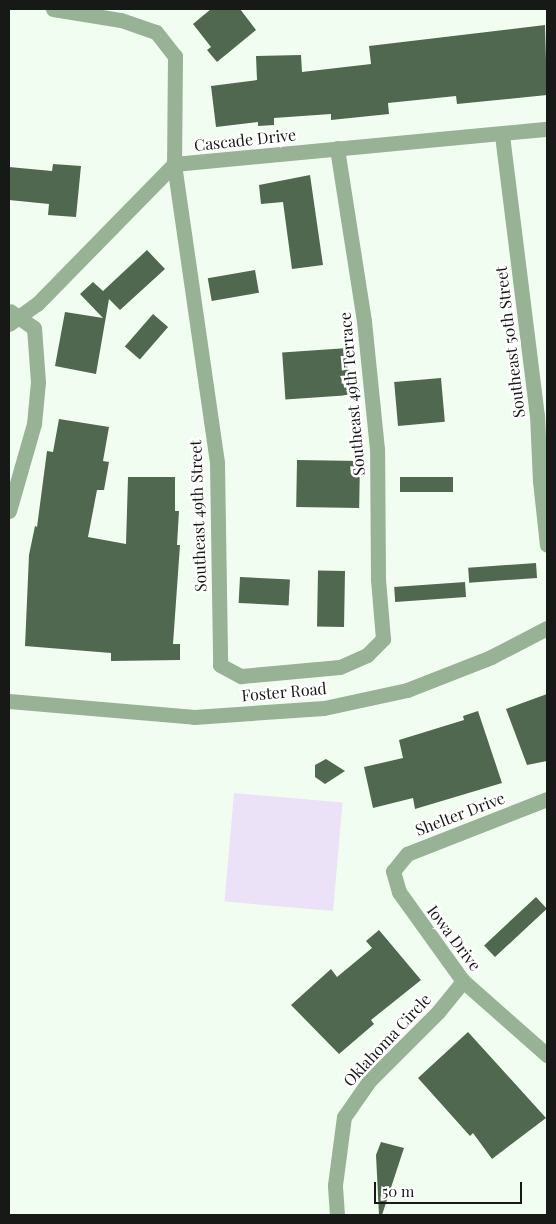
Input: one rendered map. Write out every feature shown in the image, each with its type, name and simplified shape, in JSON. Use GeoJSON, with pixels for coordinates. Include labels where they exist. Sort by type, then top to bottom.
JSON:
{"type":"FeatureCollection","features":[{"type":"Feature","properties":{"kind":"street"},"geometry":{"type":"LineString","coordinates":[[53,9],[121,20],[156,32],[175,56],[174,164]]}},
{"type":"Feature","properties":{"kind":"street","name":"Cascade Drive"},"geometry":{"type":"LineString","coordinates":[[12,317],[37,304],[174,164],[337,148],[502,135],[547,129]]}},
{"type":"Feature","properties":{"kind":"street","name":"Southeast 50th Street"},"geometry":{"type":"LineString","coordinates":[[502,135],[537,415],[540,480],[547,545]]}},
{"type":"Feature","properties":{"kind":"street","name":"Southeast 49th Terrace"},"geometry":{"type":"LineString","coordinates":[[337,148],[364,321],[377,449],[378,579],[383,639]]}},
{"type":"Feature","properties":{"kind":"street","name":"Southeast 49th Street"},"geometry":{"type":"LineString","coordinates":[[174,164],[217,463],[220,665],[241,676],[340,667],[367,655],[383,639]]}},
{"type":"Feature","properties":{"kind":"street"},"geometry":{"type":"LineString","coordinates":[[9,511],[34,424],[38,382],[34,328],[12,317]]}},
{"type":"Feature","properties":{"kind":"street","name":"Foster Road"},"geometry":{"type":"LineString","coordinates":[[9,701],[194,717],[324,708],[408,690],[490,657],[547,628]]}},
{"type":"Feature","properties":{"kind":"street","name":"Shelter Drive"},"geometry":{"type":"LineString","coordinates":[[393,871],[407,854],[547,799]]}},
{"type":"Feature","properties":{"kind":"street","name":"Iowa Drive"},"geometry":{"type":"LineString","coordinates":[[393,871],[399,892],[463,981],[547,1055]]}},
{"type":"Feature","properties":{"kind":"street","name":"Oklahoma Circle"},"geometry":{"type":"LineString","coordinates":[[337,1215],[335,1175],[344,1117],[369,1081],[438,1012],[463,981]]}},
{"type":"Feature","properties":{"kind":"shaded area"},"geometry":{"type":"Polygon","coordinates":[[[234,793],[343,802],[333,911],[225,902],[234,793]]]}},
{"type":"Feature","properties":{"kind":"building"},"geometry":{"type":"Polygon","coordinates":[[[211,9],[240,9],[256,30],[217,62],[207,50],[211,47],[193,24],[211,9]]]}},
{"type":"Feature","properties":{"kind":"building"},"geometry":{"type":"Polygon","coordinates":[[[545,25],[547,95],[457,104],[456,96],[388,103],[389,114],[331,120],[331,114],[274,118],[274,125],[258,126],[258,122],[216,127],[211,86],[257,80],[256,56],[301,55],[302,72],[371,64],[369,46],[545,25]]]}},
{"type":"Feature","properties":{"kind":"building"},"geometry":{"type":"Polygon","coordinates":[[[53,164],[81,166],[76,217],[48,215],[49,204],[9,200],[9,167],[52,171],[53,164]]]}},
{"type":"Feature","properties":{"kind":"building"},"geometry":{"type":"Polygon","coordinates":[[[310,175],[323,265],[292,269],[283,202],[261,204],[259,185],[310,175]]]}},
{"type":"Feature","properties":{"kind":"building"},"geometry":{"type":"Polygon","coordinates":[[[147,250],[165,269],[120,310],[109,299],[96,374],[55,366],[65,312],[103,318],[80,294],[93,282],[103,291],[147,250]]]}},
{"type":"Feature","properties":{"kind":"building"},"geometry":{"type":"Polygon","coordinates":[[[255,270],[259,293],[212,301],[208,278],[255,270]]]}},
{"type":"Feature","properties":{"kind":"building"},"geometry":{"type":"Polygon","coordinates":[[[153,314],[168,327],[140,360],[125,346],[153,314]]]}},
{"type":"Feature","properties":{"kind":"building"},"geometry":{"type":"Polygon","coordinates":[[[348,348],[351,395],[285,399],[282,353],[348,348]]]}},
{"type":"Feature","properties":{"kind":"building"},"geometry":{"type":"Polygon","coordinates":[[[441,378],[445,422],[398,426],[394,382],[441,378]]]}},
{"type":"Feature","properties":{"kind":"building"},"geometry":{"type":"Polygon","coordinates":[[[59,419],[109,427],[103,461],[109,462],[104,490],[97,490],[88,537],[126,544],[128,477],[175,477],[175,511],[179,511],[177,545],[180,545],[173,644],[180,644],[180,660],[111,661],[111,653],[25,646],[29,555],[35,526],[37,527],[47,451],[53,452],[59,419]]]}},
{"type":"Feature","properties":{"kind":"building"},"geometry":{"type":"Polygon","coordinates":[[[297,460],[360,461],[359,508],[296,507],[297,460]]]}},
{"type":"Feature","properties":{"kind":"building"},"geometry":{"type":"Polygon","coordinates":[[[400,477],[453,477],[453,492],[400,492],[400,477]]]}},
{"type":"Feature","properties":{"kind":"building"},"geometry":{"type":"Polygon","coordinates":[[[536,563],[537,578],[469,583],[468,568],[536,563]]]}},
{"type":"Feature","properties":{"kind":"building"},"geometry":{"type":"Polygon","coordinates":[[[318,571],[345,571],[344,627],[317,627],[318,571]]]}},
{"type":"Feature","properties":{"kind":"building"},"geometry":{"type":"Polygon","coordinates":[[[240,577],[290,580],[289,606],[239,603],[240,577]]]}},
{"type":"Feature","properties":{"kind":"building"},"geometry":{"type":"Polygon","coordinates":[[[465,582],[466,597],[395,602],[394,587],[465,582]]]}},
{"type":"Feature","properties":{"kind":"building"},"geometry":{"type":"Polygon","coordinates":[[[547,694],[547,761],[527,765],[506,709],[547,694]]]}},
{"type":"Feature","properties":{"kind":"building"},"geometry":{"type":"Polygon","coordinates":[[[478,711],[502,783],[415,809],[413,798],[373,808],[364,767],[403,758],[399,740],[464,720],[463,716],[478,711]]]}},
{"type":"Feature","properties":{"kind":"building"},"geometry":{"type":"Polygon","coordinates":[[[326,759],[345,771],[325,784],[315,777],[315,765],[326,759]]]}},
{"type":"Feature","properties":{"kind":"building"},"geometry":{"type":"Polygon","coordinates":[[[536,897],[547,909],[495,957],[484,945],[536,897]]]}},
{"type":"Feature","properties":{"kind":"building"},"geometry":{"type":"Polygon","coordinates":[[[379,930],[421,980],[371,1020],[374,1024],[339,1054],[291,1005],[331,969],[337,977],[372,948],[366,941],[379,930]]]}},
{"type":"Feature","properties":{"kind":"building"},"geometry":{"type":"Polygon","coordinates":[[[468,1032],[546,1118],[492,1159],[473,1133],[470,1136],[418,1078],[468,1032]]]}},
{"type":"Feature","properties":{"kind":"building"},"geometry":{"type":"Polygon","coordinates":[[[381,1142],[404,1148],[382,1215],[379,1215],[376,1155],[381,1142]]]}}]}
